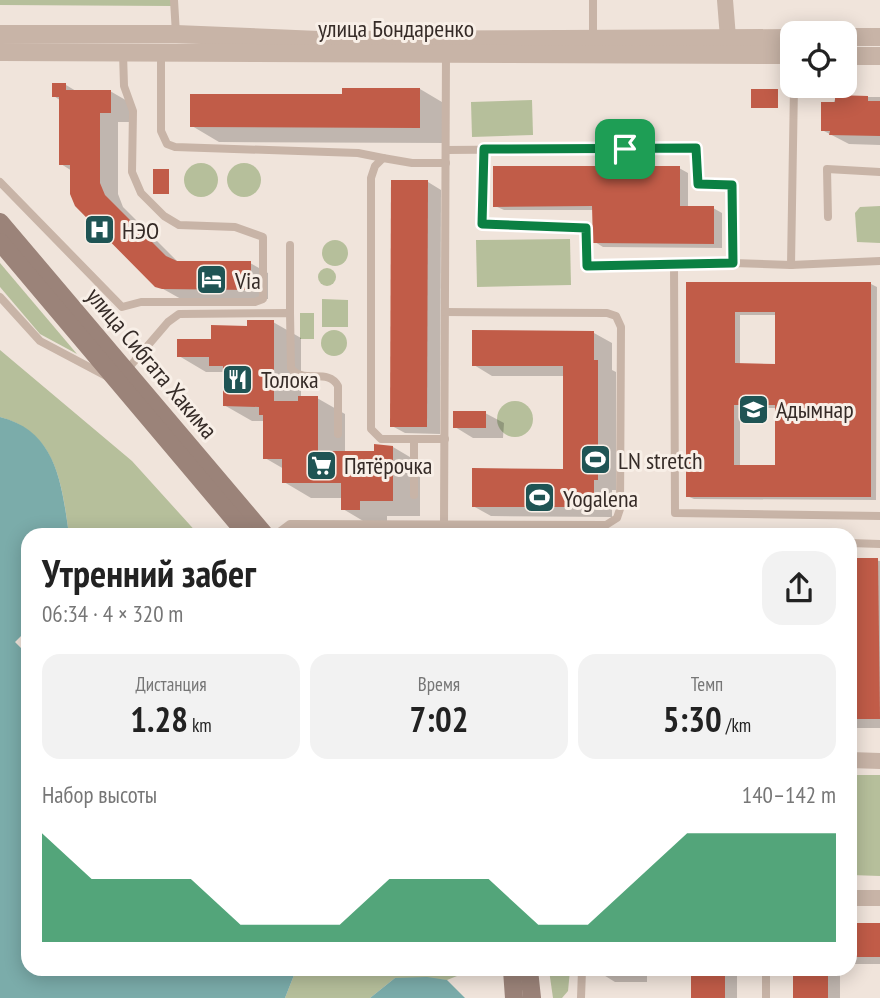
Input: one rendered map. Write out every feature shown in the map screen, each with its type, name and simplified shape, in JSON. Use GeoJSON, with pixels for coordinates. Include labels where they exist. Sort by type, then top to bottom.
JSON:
{"type":"FeatureCollection","features":[{"type":"Feature","properties":{"kind":"main road","name":"улица Сибгата Хакима"},"geometry":{"type":"LineString","coordinates":[[0,222],[242,528]]}},
{"type":"Feature","properties":{"kind":"main road","name":"улица Сибгата Хакима"},"geometry":{"type":"LineString","coordinates":[[0,242],[259,528]]}},
{"type":"Feature","properties":{"kind":"main road"},"geometry":{"type":"LineString","coordinates":[[512,976],[514,998]]}},
{"type":"Feature","properties":{"kind":"main road"},"geometry":{"type":"LineString","coordinates":[[530,976],[532,998]]}},
{"type":"Feature","properties":{"kind":"street"},"geometry":{"type":"LineString","coordinates":[[725,0],[728,46]]}},
{"type":"Feature","properties":{"kind":"street","name":"улица Бондаренко"},"geometry":{"type":"LineString","coordinates":[[0,34],[176,34],[319,40],[593,38],[728,46],[780,53]]}},
{"type":"Feature","properties":{"kind":"street"},"geometry":{"type":"LineString","coordinates":[[857,37],[880,37]]}},
{"type":"Feature","properties":{"kind":"street","name":"улица Бондаренко"},"geometry":{"type":"LineString","coordinates":[[0,52],[446,53],[728,46],[780,40]]}},
{"type":"Feature","properties":{"kind":"street"},"geometry":{"type":"LineString","coordinates":[[857,56],[880,56]]}},
{"type":"Feature","properties":{"kind":"street"},"geometry":{"type":"LineString","coordinates":[[857,760],[880,761]]}},
{"type":"Feature","properties":{"kind":"street"},"geometry":{"type":"LineString","coordinates":[[857,898],[880,898]]}},
{"type":"Feature","properties":{"kind":"lane"},"geometry":{"type":"LineString","coordinates":[[174,0],[176,34]]}},
{"type":"Feature","properties":{"kind":"lane"},"geometry":{"type":"LineString","coordinates":[[593,0],[593,38]]}},
{"type":"Feature","properties":{"kind":"lane"},"geometry":{"type":"LineString","coordinates":[[161,52],[161,131],[167,144],[175,147],[358,153],[412,163],[446,163]]}},
{"type":"Feature","properties":{"kind":"lane"},"geometry":{"type":"LineString","coordinates":[[0,182],[122,307],[141,302],[255,302],[263,299],[263,237],[235,227],[184,227],[174,223],[136,186],[132,172],[133,111],[124,86],[123,53]]}},
{"type":"Feature","properties":{"kind":"lane"},"geometry":{"type":"LineString","coordinates":[[444,525],[444,439],[449,419],[445,312],[446,53]]}},
{"type":"Feature","properties":{"kind":"lane"},"geometry":{"type":"LineString","coordinates":[[791,265],[794,98]]}},
{"type":"Feature","properties":{"kind":"lane"},"geometry":{"type":"LineString","coordinates":[[446,150],[696,148],[698,184],[732,185],[733,263]]}},
{"type":"Feature","properties":{"kind":"lane"},"geometry":{"type":"LineString","coordinates":[[484,149],[482,224],[586,228],[587,266],[733,263],[791,265],[880,261]]}},
{"type":"Feature","properties":{"kind":"lane"},"geometry":{"type":"LineString","coordinates":[[383,158],[371,178],[370,429],[381,439],[444,439]]}},
{"type":"Feature","properties":{"kind":"lane"},"geometry":{"type":"LineString","coordinates":[[828,217],[827,169],[880,172]]}},
{"type":"Feature","properties":{"kind":"lane"},"geometry":{"type":"LineString","coordinates":[[290,245],[291,368],[303,377],[327,377],[335,381],[338,386],[338,434]]}},
{"type":"Feature","properties":{"kind":"lane"},"geometry":{"type":"LineString","coordinates":[[674,264],[675,513],[880,516]]}},
{"type":"Feature","properties":{"kind":"lane"},"geometry":{"type":"LineString","coordinates":[[0,296],[40,341],[87,368],[122,375],[168,322],[179,314],[290,313]]}},
{"type":"Feature","properties":{"kind":"lane"},"geometry":{"type":"LineString","coordinates":[[285,528],[290,524],[606,525],[619,514],[621,327],[616,316],[607,313],[445,312]]}},
{"type":"Feature","properties":{"kind":"lane"},"geometry":{"type":"LineString","coordinates":[[414,439],[414,495]]}},
{"type":"Feature","properties":{"kind":"lane"},"geometry":{"type":"LineString","coordinates":[[857,543],[880,544]]}},
{"type":"Feature","properties":{"kind":"lane"},"geometry":{"type":"LineString","coordinates":[[581,998],[582,976]]}},
{"type":"Feature","properties":{"kind":"lane"},"geometry":{"type":"LineString","coordinates":[[766,976],[766,998]]}},
{"type":"Feature","properties":{"kind":"green space"},"geometry":{"type":"Polygon","coordinates":[[[0,0],[171,0],[171,6],[0,5],[0,0]]]}},
{"type":"Feature","properties":{"kind":"green space"},"geometry":{"type":"Polygon","coordinates":[[[532,100],[533,135],[472,137],[471,102],[532,100]]]}},
{"type":"Feature","properties":{"kind":"green space"},"geometry":{"type":"Polygon","coordinates":[[[201,163],[213,168],[218,180],[213,192],[201,197],[189,192],[184,180],[189,168],[201,163]]]}},
{"type":"Feature","properties":{"kind":"green space"},"geometry":{"type":"Polygon","coordinates":[[[244,163],[256,168],[261,180],[256,192],[244,197],[232,192],[227,180],[232,168],[244,163]]]}},
{"type":"Feature","properties":{"kind":"green space"},"geometry":{"type":"Polygon","coordinates":[[[880,206],[880,243],[857,242],[855,213],[860,207],[880,206]]]}},
{"type":"Feature","properties":{"kind":"green space"},"geometry":{"type":"Polygon","coordinates":[[[570,239],[571,285],[477,287],[476,240],[570,239]]]}},
{"type":"Feature","properties":{"kind":"green space"},"geometry":{"type":"Polygon","coordinates":[[[335,240],[345,243],[348,253],[345,263],[335,266],[325,263],[322,253],[325,243],[335,240]]]}},
{"type":"Feature","properties":{"kind":"green space"},"geometry":{"type":"Polygon","coordinates":[[[0,263],[77,354],[40,334],[0,287],[0,263]]]}},
{"type":"Feature","properties":{"kind":"green space"},"geometry":{"type":"Polygon","coordinates":[[[327,268],[333,271],[336,277],[333,283],[327,286],[321,283],[318,277],[321,271],[327,268]]]}},
{"type":"Feature","properties":{"kind":"green space"},"geometry":{"type":"Polygon","coordinates":[[[322,299],[348,300],[348,327],[322,327],[322,299]]]}},
{"type":"Feature","properties":{"kind":"green space"},"geometry":{"type":"Polygon","coordinates":[[[300,313],[314,313],[314,339],[300,339],[300,313]]]}},
{"type":"Feature","properties":{"kind":"green space"},"geometry":{"type":"Polygon","coordinates":[[[334,330],[344,333],[347,343],[344,353],[334,356],[324,353],[321,343],[324,333],[334,330]]]}},
{"type":"Feature","properties":{"kind":"green space"},"geometry":{"type":"Polygon","coordinates":[[[0,350],[132,461],[193,528],[68,528],[59,479],[45,448],[34,435],[0,417],[0,350]]]}},
{"type":"Feature","properties":{"kind":"green space"},"geometry":{"type":"Polygon","coordinates":[[[515,401],[528,406],[533,419],[528,432],[515,437],[502,432],[497,419],[502,406],[515,401]]]}},
{"type":"Feature","properties":{"kind":"green space"},"geometry":{"type":"Polygon","coordinates":[[[857,775],[880,775],[880,876],[857,875],[857,775]]]}},
{"type":"Feature","properties":{"kind":"green space"},"geometry":{"type":"Polygon","coordinates":[[[294,976],[457,976],[447,980],[395,978],[370,998],[285,998],[294,976]]]}},
{"type":"Feature","properties":{"kind":"green space"},"geometry":{"type":"Polygon","coordinates":[[[550,976],[569,976],[568,991],[562,998],[553,998],[550,976]]]}},
{"type":"Feature","properties":{"kind":"water"},"geometry":{"type":"Polygon","coordinates":[[[0,417],[19,424],[34,434],[45,447],[59,479],[68,528],[21,528],[21,636],[15,642],[21,648],[21,976],[294,976],[285,998],[0,998],[0,417]]]}},
{"type":"Feature","properties":{"kind":"water"},"geometry":{"type":"Polygon","coordinates":[[[427,977],[447,980],[465,998],[370,998],[395,978],[427,977]]]}},
{"type":"Feature","properties":{"kind":"building"},"geometry":{"type":"Polygon","coordinates":[[[52,83],[66,83],[66,90],[111,90],[111,113],[100,113],[100,183],[105,195],[166,256],[177,261],[251,261],[251,290],[155,287],[75,206],[70,194],[70,165],[59,165],[59,97],[52,97],[52,83]]]}},
{"type":"Feature","properties":{"kind":"building"},"geometry":{"type":"Polygon","coordinates":[[[342,88],[420,88],[420,128],[190,127],[190,94],[342,94],[342,88]]]}},
{"type":"Feature","properties":{"kind":"building"},"geometry":{"type":"Polygon","coordinates":[[[751,89],[778,89],[778,108],[751,108],[751,89]]]}},
{"type":"Feature","properties":{"kind":"building"},"geometry":{"type":"Polygon","coordinates":[[[857,96],[868,96],[868,101],[880,101],[880,136],[829,135],[830,131],[821,131],[821,102],[835,102],[835,98],[857,98],[857,96]]]}},
{"type":"Feature","properties":{"kind":"building"},"geometry":{"type":"Polygon","coordinates":[[[493,166],[680,166],[680,206],[714,206],[714,244],[593,243],[592,206],[493,207],[493,166]]]}},
{"type":"Feature","properties":{"kind":"building"},"geometry":{"type":"Polygon","coordinates":[[[153,169],[169,169],[169,194],[153,194],[153,169]]]}},
{"type":"Feature","properties":{"kind":"building"},"geometry":{"type":"Polygon","coordinates":[[[391,180],[428,180],[427,427],[390,427],[391,180]]]}},
{"type":"Feature","properties":{"kind":"building"},"geometry":{"type":"Polygon","coordinates":[[[686,282],[871,282],[871,497],[686,497],[686,282]],[[735,312],[735,363],[775,364],[775,312],[735,312]],[[734,405],[734,465],[775,465],[775,405],[734,405]]]}},
{"type":"Feature","properties":{"kind":"building"},"geometry":{"type":"Polygon","coordinates":[[[247,320],[274,320],[274,401],[298,401],[298,396],[318,396],[318,451],[374,451],[374,444],[393,446],[393,501],[360,501],[360,510],[341,510],[341,483],[282,483],[282,459],[263,459],[263,415],[259,415],[259,407],[223,406],[223,366],[209,366],[209,357],[177,357],[177,339],[211,339],[211,325],[247,326],[247,320]]]}},
{"type":"Feature","properties":{"kind":"building"},"geometry":{"type":"Polygon","coordinates":[[[472,330],[594,331],[594,360],[598,360],[598,480],[594,480],[594,507],[472,507],[472,468],[563,469],[563,366],[472,366],[472,330]]]}},
{"type":"Feature","properties":{"kind":"building"},"geometry":{"type":"Polygon","coordinates":[[[453,411],[486,411],[486,428],[453,428],[453,411]]]}},
{"type":"Feature","properties":{"kind":"building"},"geometry":{"type":"Polygon","coordinates":[[[857,558],[878,558],[880,719],[857,719],[857,558]]]}},
{"type":"Feature","properties":{"kind":"building"},"geometry":{"type":"Polygon","coordinates":[[[857,923],[880,923],[880,957],[857,957],[857,923]]]}},
{"type":"Feature","properties":{"kind":"building"},"geometry":{"type":"Polygon","coordinates":[[[691,976],[725,976],[725,998],[691,998],[691,976]]]}},
{"type":"Feature","properties":{"kind":"building"},"geometry":{"type":"Polygon","coordinates":[[[793,976],[828,976],[828,998],[793,998],[793,976]]]}},
{"type":"Feature","properties":{"kind":"place","name":"НЭО"},"geometry":{"type":"Point","coordinates":[99,230]}},
{"type":"Feature","properties":{"kind":"place","name":"Via"},"geometry":{"type":"Point","coordinates":[212,280]}},
{"type":"Feature","properties":{"kind":"place","name":"Толока"},"geometry":{"type":"Point","coordinates":[238,379]}},
{"type":"Feature","properties":{"kind":"place","name":"Адымнар"},"geometry":{"type":"Point","coordinates":[753,409]}},
{"type":"Feature","properties":{"kind":"place","name":"LN stretch"},"geometry":{"type":"Point","coordinates":[595,460]}},
{"type":"Feature","properties":{"kind":"place","name":"Пятёрочка"},"geometry":{"type":"Point","coordinates":[321,465]}},
{"type":"Feature","properties":{"kind":"place","name":"Yogalena"},"geometry":{"type":"Point","coordinates":[540,498]}},
{"type":"Feature","properties":{"kind":"route"},"geometry":{"type":"LineString","coordinates":[[696,148],[698,184],[732,185],[733,263],[587,266],[586,228],[482,224],[484,149],[625,149],[696,148]]}}]}
